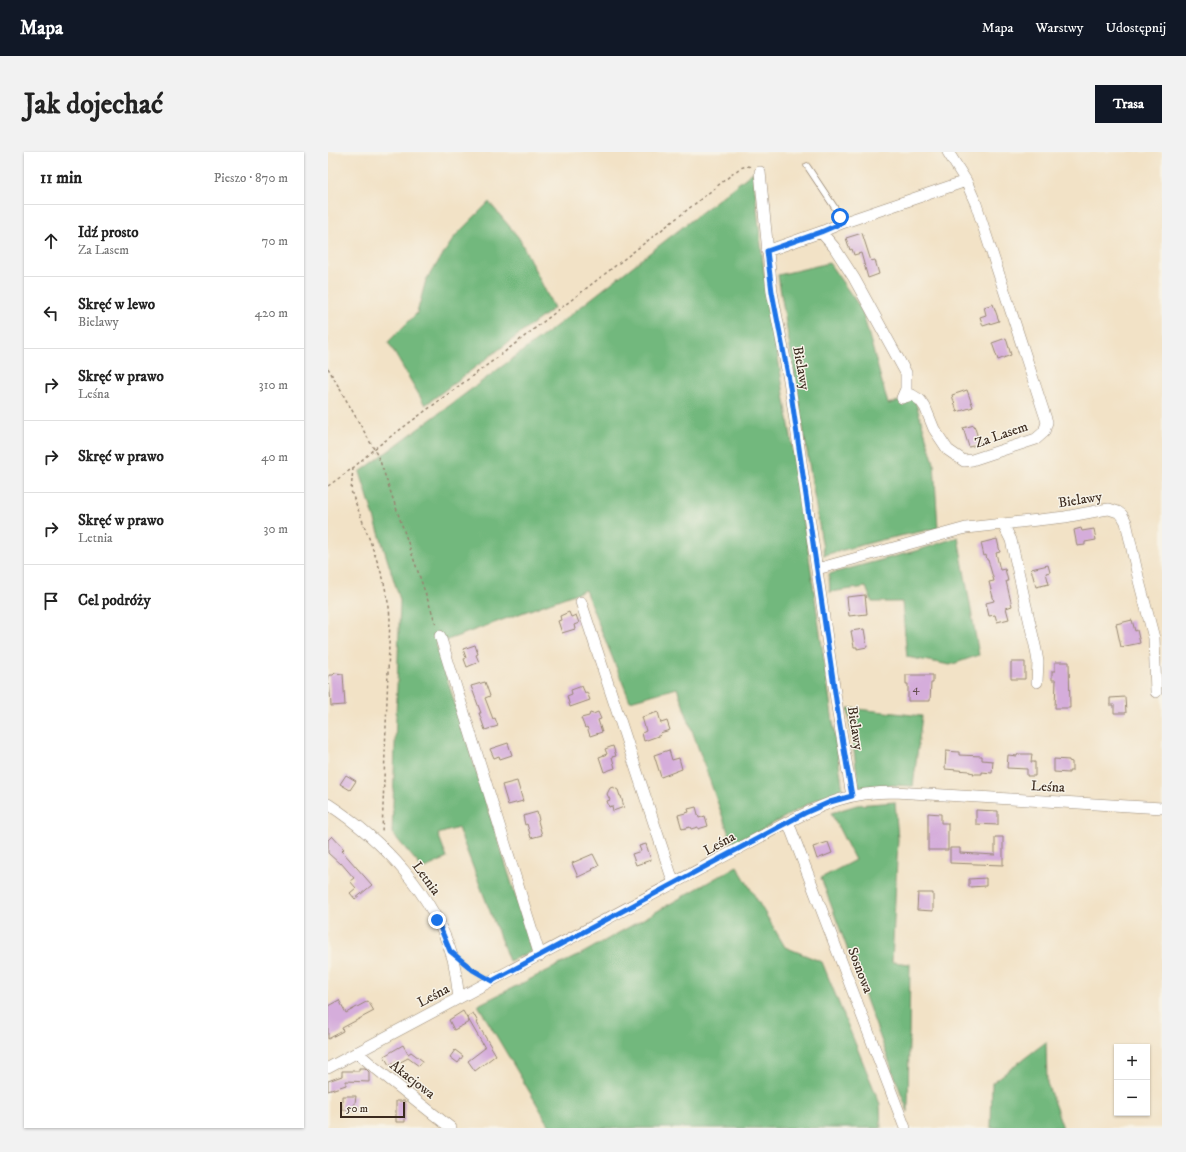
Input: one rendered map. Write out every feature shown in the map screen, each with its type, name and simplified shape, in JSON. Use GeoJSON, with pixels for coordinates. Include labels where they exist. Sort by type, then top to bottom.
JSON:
{"type":"FeatureCollection","features":[{"type":"Feature","properties":{"kind":"street","name":"Za Lasem"},"geometry":{"type":"LineString","coordinates":[[821,232],[834,247],[854,278],[906,374],[906,389],[902,398],[912,395],[920,400],[934,429],[948,450],[964,461],[972,460],[1040,436],[1044,432],[1046,419],[976,204],[966,181],[948,152]]}},
{"type":"Feature","properties":{"kind":"street","name":"Bielawy"},"geometry":{"type":"LineString","coordinates":[[760,172],[772,292],[789,380],[840,726],[852,796]]}},
{"type":"Feature","properties":{"kind":"street"},"geometry":{"type":"LineString","coordinates":[[767,251],[842,223],[966,181]]}},
{"type":"Feature","properties":{"kind":"street","name":"Bielawy"},"geometry":{"type":"LineString","coordinates":[[817,569],[966,528],[1065,517],[1102,510],[1115,510],[1122,515],[1127,526],[1139,581],[1154,638],[1156,692]]}},
{"type":"Feature","properties":{"kind":"street"},"geometry":{"type":"LineString","coordinates":[[1003,524],[1011,540],[1036,650],[1038,662],[1036,682]]}},
{"type":"Feature","properties":{"kind":"street"},"geometry":{"type":"LineString","coordinates":[[580,602],[674,884]]}},
{"type":"Feature","properties":{"kind":"street"},"geometry":{"type":"LineString","coordinates":[[440,636],[540,956]]}},
{"type":"Feature","properties":{"kind":"street","name":"Leśna"},"geometry":{"type":"LineString","coordinates":[[328,1068],[540,956],[788,822],[830,802],[868,793],[895,792],[1162,808]]}},
{"type":"Feature","properties":{"kind":"street","name":"Letnia"},"geometry":{"type":"LineString","coordinates":[[328,804],[354,822],[380,845],[419,890],[437,920],[446,941],[453,960],[459,998]]}},
{"type":"Feature","properties":{"kind":"street","name":"Sosnowa"},"geometry":{"type":"LineString","coordinates":[[788,822],[905,1128]]}},
{"type":"Feature","properties":{"kind":"street","name":"Akacjowa"},"geometry":{"type":"LineString","coordinates":[[357,1052],[451,1128]]}},
{"type":"Feature","properties":{"kind":"lane"},"geometry":{"type":"LineString","coordinates":[[807,166],[839,214],[842,223]]}},
{"type":"Feature","properties":{"kind":"path"},"geometry":{"type":"LineString","coordinates":[[328,486],[374,449],[504,353],[740,168],[747,166],[755,167],[760,172]]}},
{"type":"Feature","properties":{"kind":"path"},"geometry":{"type":"LineString","coordinates":[[328,368],[374,449],[388,484],[440,636]]}},
{"type":"Feature","properties":{"kind":"path"},"geometry":{"type":"LineString","coordinates":[[352,468],[351,491],[381,571],[389,607],[390,619],[382,838],[380,845]]}},
{"type":"Feature","properties":{"kind":"path"},"geometry":{"type":"LineString","coordinates":[[462,961],[473,970],[492,981]]}},
{"type":"Feature","properties":{"kind":"green space"},"geometry":{"type":"Polygon","coordinates":[[[753,172],[764,272],[797,474],[843,791],[817,799],[733,846],[677,688],[630,701],[585,590],[436,644],[533,951],[509,961],[458,828],[438,834],[447,858],[423,869],[392,833],[400,600],[360,472],[555,327],[753,172]]]}},
{"type":"Feature","properties":{"kind":"green space"},"geometry":{"type":"Polygon","coordinates":[[[489,202],[519,238],[554,308],[425,405],[388,342],[417,313],[426,280],[456,235],[489,202]]]}},
{"type":"Feature","properties":{"kind":"green space"},"geometry":{"type":"Polygon","coordinates":[[[829,263],[862,310],[888,404],[914,397],[934,463],[938,528],[881,540],[824,555],[778,275],[829,263]]]}},
{"type":"Feature","properties":{"kind":"green space"},"geometry":{"type":"Polygon","coordinates":[[[958,537],[979,655],[950,665],[907,657],[902,602],[872,602],[866,587],[830,592],[829,574],[919,550],[958,537]]]}},
{"type":"Feature","properties":{"kind":"green space"},"geometry":{"type":"Polygon","coordinates":[[[848,708],[922,716],[913,786],[891,785],[859,788],[848,708]]]}},
{"type":"Feature","properties":{"kind":"green space"},"geometry":{"type":"Polygon","coordinates":[[[895,802],[898,839],[892,962],[910,964],[908,1112],[821,878],[855,860],[831,813],[857,805],[895,802]]]}},
{"type":"Feature","properties":{"kind":"green space"},"geometry":{"type":"Polygon","coordinates":[[[737,866],[785,947],[822,962],[880,1104],[881,1128],[551,1128],[478,1005],[583,953],[737,866]]]}},
{"type":"Feature","properties":{"kind":"green space"},"geometry":{"type":"Polygon","coordinates":[[[1046,1042],[1047,1083],[1063,1128],[991,1128],[992,1083],[1046,1042]]]}},
{"type":"Feature","properties":{"kind":"building"},"geometry":{"type":"Polygon","coordinates":[[[862,233],[871,261],[875,260],[879,274],[868,278],[861,253],[854,255],[852,249],[850,250],[846,238],[862,233]]]}},
{"type":"Feature","properties":{"kind":"building"},"geometry":{"type":"Polygon","coordinates":[[[993,304],[999,321],[983,326],[980,317],[986,315],[984,307],[993,304]]]}},
{"type":"Feature","properties":{"kind":"building"},"geometry":{"type":"Polygon","coordinates":[[[1006,338],[1011,355],[998,360],[992,343],[1006,338]]]}},
{"type":"Feature","properties":{"kind":"building"},"geometry":{"type":"Polygon","coordinates":[[[967,390],[973,407],[957,412],[952,395],[967,390]]]}},
{"type":"Feature","properties":{"kind":"building"},"geometry":{"type":"Polygon","coordinates":[[[974,425],[980,444],[969,447],[963,428],[974,425]]]}},
{"type":"Feature","properties":{"kind":"building"},"geometry":{"type":"Polygon","coordinates":[[[1081,528],[1082,531],[1094,529],[1096,540],[1085,542],[1085,545],[1077,546],[1074,530],[1081,528]]]}},
{"type":"Feature","properties":{"kind":"building"},"geometry":{"type":"Polygon","coordinates":[[[997,539],[1000,552],[996,553],[1000,570],[1005,569],[1008,581],[1006,581],[1012,606],[1006,608],[1009,619],[997,622],[995,615],[989,616],[986,603],[994,601],[989,582],[994,581],[986,555],[984,556],[981,543],[997,539]]]}},
{"type":"Feature","properties":{"kind":"building"},"geometry":{"type":"Polygon","coordinates":[[[1048,565],[1050,572],[1046,573],[1049,584],[1036,587],[1031,569],[1048,565]]]}},
{"type":"Feature","properties":{"kind":"building"},"geometry":{"type":"Polygon","coordinates":[[[865,595],[867,614],[849,616],[847,597],[865,595]]]}},
{"type":"Feature","properties":{"kind":"building"},"geometry":{"type":"Polygon","coordinates":[[[569,612],[571,617],[576,615],[579,623],[574,625],[575,629],[562,633],[558,621],[561,620],[560,616],[569,612]]]}},
{"type":"Feature","properties":{"kind":"building"},"geometry":{"type":"Polygon","coordinates":[[[1132,620],[1135,631],[1137,630],[1140,643],[1121,647],[1116,624],[1132,620]]]}},
{"type":"Feature","properties":{"kind":"building"},"geometry":{"type":"Polygon","coordinates":[[[864,629],[867,647],[857,649],[857,647],[854,647],[851,631],[864,629]]]}},
{"type":"Feature","properties":{"kind":"building"},"geometry":{"type":"Polygon","coordinates":[[[475,645],[478,654],[476,655],[479,662],[467,667],[463,649],[475,645]]]}},
{"type":"Feature","properties":{"kind":"building"},"geometry":{"type":"Polygon","coordinates":[[[1011,662],[1025,662],[1025,679],[1011,679],[1011,662]]]}},
{"type":"Feature","properties":{"kind":"building"},"geometry":{"type":"Polygon","coordinates":[[[1055,662],[1069,662],[1070,708],[1055,708],[1056,680],[1052,680],[1052,671],[1055,671],[1055,662]]]}},
{"type":"Feature","properties":{"kind":"building"},"geometry":{"type":"Polygon","coordinates":[[[335,673],[343,674],[345,705],[331,706],[329,675],[333,675],[335,673]]]}},
{"type":"Feature","properties":{"kind":"building"},"geometry":{"type":"Polygon","coordinates":[[[906,675],[933,675],[930,701],[908,701],[908,684],[906,684],[906,675]]]}},
{"type":"Feature","properties":{"kind":"building"},"geometry":{"type":"Polygon","coordinates":[[[485,682],[490,696],[485,698],[493,719],[495,718],[498,726],[485,730],[479,713],[481,713],[471,686],[485,682]]]}},
{"type":"Feature","properties":{"kind":"building"},"geometry":{"type":"Polygon","coordinates":[[[582,686],[585,693],[587,692],[590,700],[570,707],[567,696],[572,694],[571,690],[582,686]]]}},
{"type":"Feature","properties":{"kind":"building"},"geometry":{"type":"Polygon","coordinates":[[[1125,697],[1126,713],[1114,713],[1114,705],[1110,705],[1110,698],[1125,697]]]}},
{"type":"Feature","properties":{"kind":"building"},"geometry":{"type":"Polygon","coordinates":[[[598,712],[601,719],[598,720],[602,732],[590,736],[587,727],[585,728],[581,718],[589,716],[590,713],[593,714],[598,712]]]}},
{"type":"Feature","properties":{"kind":"building"},"geometry":{"type":"Polygon","coordinates":[[[658,712],[661,723],[667,721],[670,730],[644,741],[642,733],[646,731],[642,717],[658,712]]]}},
{"type":"Feature","properties":{"kind":"building"},"geometry":{"type":"Polygon","coordinates":[[[508,743],[512,755],[500,759],[499,756],[494,758],[490,749],[508,743]]]}},
{"type":"Feature","properties":{"kind":"building"},"geometry":{"type":"Polygon","coordinates":[[[613,746],[616,756],[612,757],[615,768],[604,772],[599,757],[607,754],[605,749],[613,746]]]}},
{"type":"Feature","properties":{"kind":"building"},"geometry":{"type":"Polygon","coordinates":[[[669,750],[672,760],[679,758],[682,769],[661,777],[654,755],[669,750]]]}},
{"type":"Feature","properties":{"kind":"building"},"geometry":{"type":"Polygon","coordinates":[[[946,751],[959,752],[959,755],[982,756],[982,760],[993,761],[992,773],[982,772],[982,774],[973,774],[974,773],[969,771],[945,769],[946,751]]]}},
{"type":"Feature","properties":{"kind":"building"},"geometry":{"type":"Polygon","coordinates":[[[1018,754],[1032,754],[1031,762],[1035,762],[1035,776],[1027,776],[1027,769],[1007,768],[1008,755],[1017,756],[1018,754]]]}},
{"type":"Feature","properties":{"kind":"building"},"geometry":{"type":"Polygon","coordinates":[[[1054,759],[1069,760],[1072,762],[1072,771],[1069,771],[1069,773],[1054,772],[1054,759]]]}},
{"type":"Feature","properties":{"kind":"building"},"geometry":{"type":"Polygon","coordinates":[[[346,775],[356,781],[350,790],[340,784],[346,775]]]}},
{"type":"Feature","properties":{"kind":"building"},"geometry":{"type":"Polygon","coordinates":[[[517,781],[523,801],[508,805],[502,785],[517,781]]]}},
{"type":"Feature","properties":{"kind":"building"},"geometry":{"type":"Polygon","coordinates":[[[613,787],[618,790],[624,807],[613,811],[612,806],[609,807],[607,801],[610,800],[607,794],[610,788],[613,787]]]}},
{"type":"Feature","properties":{"kind":"building"},"geometry":{"type":"Polygon","coordinates":[[[696,807],[699,818],[705,816],[708,826],[698,829],[698,827],[691,829],[690,827],[682,829],[678,815],[689,812],[688,809],[696,807]]]}},
{"type":"Feature","properties":{"kind":"building"},"geometry":{"type":"Polygon","coordinates":[[[976,810],[998,811],[998,825],[976,824],[976,810]]]}},
{"type":"Feature","properties":{"kind":"building"},"geometry":{"type":"Polygon","coordinates":[[[537,812],[542,835],[531,838],[523,816],[537,812]]]}},
{"type":"Feature","properties":{"kind":"building"},"geometry":{"type":"Polygon","coordinates":[[[928,813],[941,814],[941,823],[948,823],[948,850],[928,850],[928,813]]]}},
{"type":"Feature","properties":{"kind":"building"},"geometry":{"type":"Polygon","coordinates":[[[332,836],[344,849],[342,851],[372,885],[355,899],[350,893],[356,888],[350,881],[354,878],[341,863],[340,864],[328,853],[328,840],[332,836]]]}},
{"type":"Feature","properties":{"kind":"building"},"geometry":{"type":"Polygon","coordinates":[[[995,837],[1003,837],[1003,865],[950,863],[950,848],[960,848],[960,853],[995,855],[995,837]]]}},
{"type":"Feature","properties":{"kind":"building"},"geometry":{"type":"Polygon","coordinates":[[[828,842],[832,853],[817,859],[813,847],[828,842]]]}},
{"type":"Feature","properties":{"kind":"building"},"geometry":{"type":"Polygon","coordinates":[[[646,844],[651,860],[636,865],[632,854],[641,851],[639,846],[646,844]]]}},
{"type":"Feature","properties":{"kind":"building"},"geometry":{"type":"Polygon","coordinates":[[[593,854],[599,866],[578,877],[572,863],[593,854]]]}},
{"type":"Feature","properties":{"kind":"building"},"geometry":{"type":"Polygon","coordinates":[[[986,878],[986,886],[969,887],[969,879],[986,878]]]}},
{"type":"Feature","properties":{"kind":"building"},"geometry":{"type":"Polygon","coordinates":[[[918,893],[933,893],[933,911],[917,910],[918,893]]]}},
{"type":"Feature","properties":{"kind":"building"},"geometry":{"type":"Polygon","coordinates":[[[339,1000],[346,1013],[368,1001],[374,1011],[342,1028],[343,1031],[328,1039],[328,1006],[339,1000]]]}},
{"type":"Feature","properties":{"kind":"building"},"geometry":{"type":"Polygon","coordinates":[[[463,1011],[469,1022],[454,1030],[449,1020],[463,1011]]]}},
{"type":"Feature","properties":{"kind":"building"},"geometry":{"type":"Polygon","coordinates":[[[473,1013],[478,1022],[477,1023],[496,1055],[475,1071],[468,1061],[485,1048],[467,1017],[473,1013]]]}},
{"type":"Feature","properties":{"kind":"building"},"geometry":{"type":"Polygon","coordinates":[[[403,1045],[408,1054],[411,1052],[423,1061],[419,1066],[408,1058],[397,1064],[396,1061],[389,1065],[384,1056],[403,1045]]]}},
{"type":"Feature","properties":{"kind":"building"},"geometry":{"type":"Polygon","coordinates":[[[455,1050],[463,1056],[458,1063],[450,1057],[455,1050]]]}},
{"type":"Feature","properties":{"kind":"building"},"geometry":{"type":"Polygon","coordinates":[[[359,1068],[365,1068],[369,1072],[369,1082],[346,1081],[346,1085],[328,1091],[328,1081],[342,1076],[342,1071],[359,1071],[359,1068]]]}},
{"type":"Feature","properties":{"kind":"building"},"geometry":{"type":"Polygon","coordinates":[[[342,1096],[356,1096],[354,1110],[342,1110],[342,1096]]]}},
{"type":"Feature","properties":{"kind":"building"},"geometry":{"type":"Polygon","coordinates":[[[396,1101],[405,1101],[405,1122],[396,1122],[396,1101]]]}},
{"type":"Feature","properties":{"kind":"route"},"geometry":{"type":"LineString","coordinates":[[437,920],[450,951],[473,970],[492,981],[805,813],[838,799],[852,796],[845,760],[789,380],[772,292],[767,251],[842,223],[840,217]]}}]}
